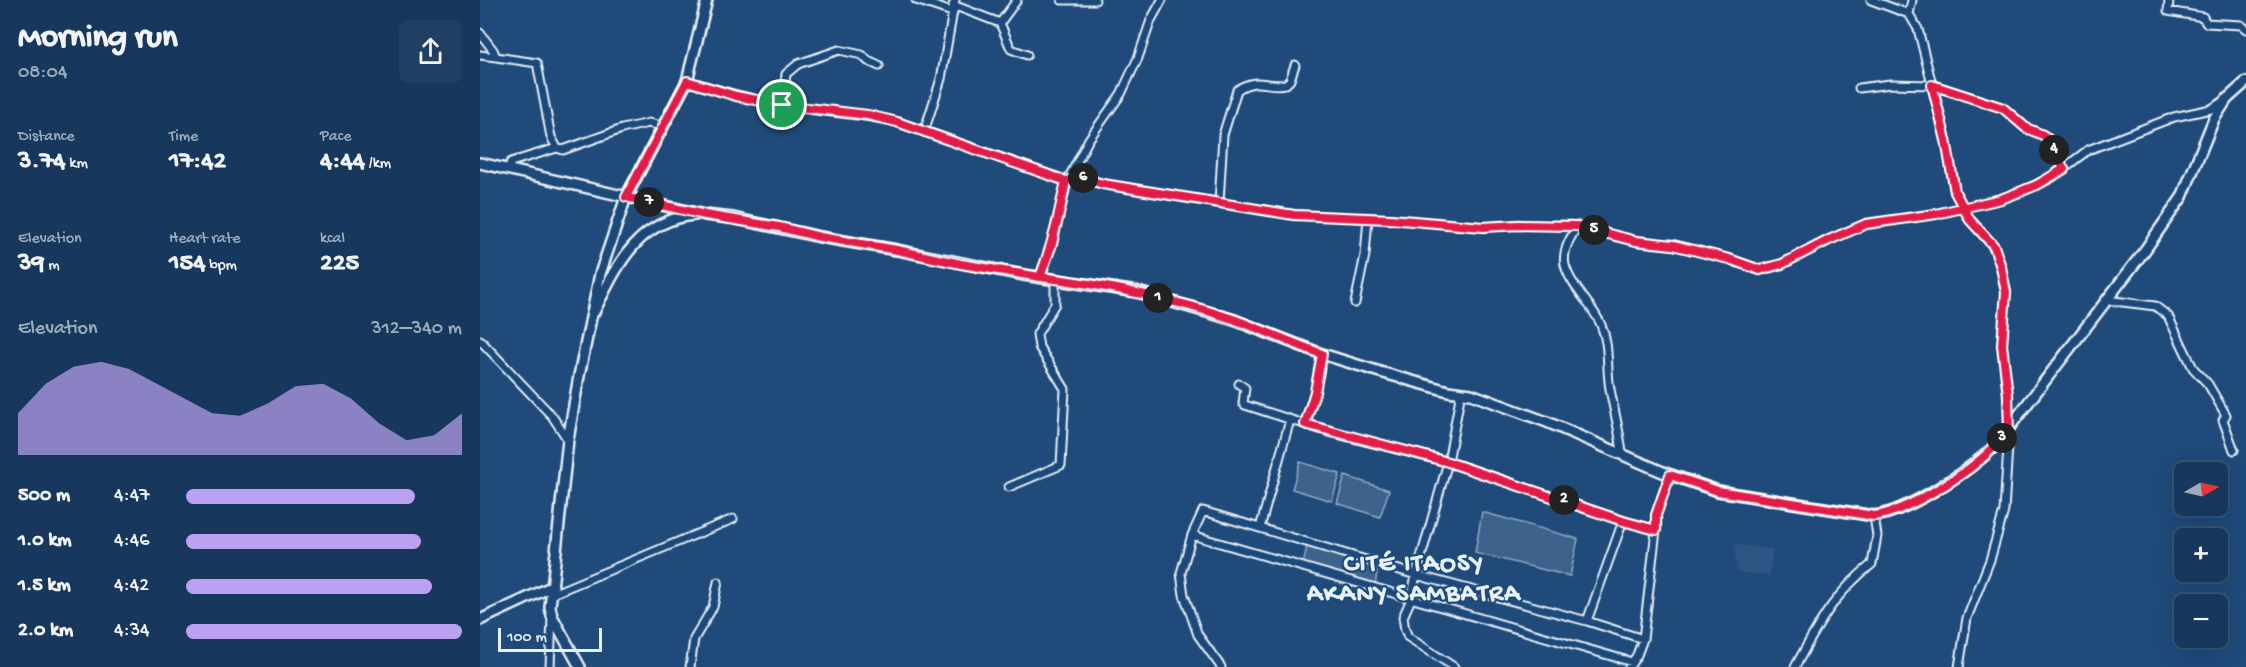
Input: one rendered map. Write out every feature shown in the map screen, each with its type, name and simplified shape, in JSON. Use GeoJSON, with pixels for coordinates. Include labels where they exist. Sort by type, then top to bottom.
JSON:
{"type":"FeatureCollection","features":[{"type":"Feature","properties":{"kind":"street"},"geometry":{"type":"LineString","coordinates":[[550,667],[552,616],[550,607],[568,440],[592,317],[593,301],[626,197],[687,81],[707,0]]}},
{"type":"Feature","properties":{"kind":"street"},"geometry":{"type":"LineString","coordinates":[[916,0],[953,6],[1000,23],[1011,49],[1027,55]]}},
{"type":"Feature","properties":{"kind":"street"},"geometry":{"type":"LineString","coordinates":[[1000,23],[1017,0]]}},
{"type":"Feature","properties":{"kind":"street"},"geometry":{"type":"LineString","coordinates":[[1062,0],[1095,0]]}},
{"type":"Feature","properties":{"kind":"street"},"geometry":{"type":"LineString","coordinates":[[1040,277],[1052,244],[1066,181],[1089,139],[1121,94],[1134,67],[1151,20],[1162,0]]}},
{"type":"Feature","properties":{"kind":"street"},"geometry":{"type":"LineString","coordinates":[[1871,0],[1910,14]]}},
{"type":"Feature","properties":{"kind":"street"},"geometry":{"type":"LineString","coordinates":[[1912,0],[1910,14],[1918,29],[1946,140],[1955,192],[1970,220],[1994,246],[2006,292],[2002,356],[2008,395],[2009,430],[2004,511],[1990,560],[1967,618],[1959,667]]}},
{"type":"Feature","properties":{"kind":"street"},"geometry":{"type":"LineString","coordinates":[[2169,0],[2168,11],[2203,17],[2206,23],[2241,25],[2246,29]]}},
{"type":"Feature","properties":{"kind":"street"},"geometry":{"type":"LineString","coordinates":[[924,132],[941,79],[953,6]]}},
{"type":"Feature","properties":{"kind":"street"},"geometry":{"type":"LineString","coordinates":[[480,33],[496,57]]}},
{"type":"Feature","properties":{"kind":"street"},"geometry":{"type":"LineString","coordinates":[[782,105],[786,74],[792,66],[809,59],[844,50],[862,55],[879,66]]}},
{"type":"Feature","properties":{"kind":"street"},"geometry":{"type":"LineString","coordinates":[[480,55],[537,63],[551,137],[557,148]]}},
{"type":"Feature","properties":{"kind":"street"},"geometry":{"type":"LineString","coordinates":[[1219,203],[1223,135],[1237,90],[1262,82],[1286,84],[1290,80],[1295,65]]}},
{"type":"Feature","properties":{"kind":"street"},"geometry":{"type":"LineString","coordinates":[[687,81],[736,96],[782,105],[868,115],[897,122],[1066,181],[1079,177],[1103,184],[1294,215],[1483,227],[1577,226],[1636,241],[1673,245],[1729,259],[1760,270],[1782,264],[1866,224],[1924,216],[2001,199],[2023,191],[2051,178],[2088,150],[2174,117],[2211,109],[2227,99],[2246,82]]}},
{"type":"Feature","properties":{"kind":"street"},"geometry":{"type":"LineString","coordinates":[[1859,88],[1890,84],[1932,85],[2003,108],[2026,128],[2049,140],[2064,169]]}},
{"type":"Feature","properties":{"kind":"street"},"geometry":{"type":"LineString","coordinates":[[480,163],[705,215],[733,218],[961,264],[1138,292],[1234,320],[1322,354],[1448,391],[1471,394],[1547,422],[1670,475],[1718,491],[1874,516],[1892,512],[1909,504],[1965,471],[1995,446],[2009,430],[2182,197],[2214,119],[2227,99]]}},
{"type":"Feature","properties":{"kind":"street"},"geometry":{"type":"LineString","coordinates":[[508,169],[511,162],[557,148],[563,150],[622,129],[649,123],[662,126]]}},
{"type":"Feature","properties":{"kind":"street"},"geometry":{"type":"LineString","coordinates":[[592,317],[626,255],[639,238],[654,227],[670,220],[705,215]]}},
{"type":"Feature","properties":{"kind":"street"},"geometry":{"type":"LineString","coordinates":[[1355,303],[1365,255],[1368,218]]}},
{"type":"Feature","properties":{"kind":"street"},"geometry":{"type":"LineString","coordinates":[[1577,226],[1565,249],[1565,266],[1594,310],[1606,338],[1610,388],[1622,454]]}},
{"type":"Feature","properties":{"kind":"street"},"geometry":{"type":"LineString","coordinates":[[1009,487],[1061,465],[1065,389],[1039,347],[1037,334],[1055,304],[1056,279]]}},
{"type":"Feature","properties":{"kind":"street"},"geometry":{"type":"LineString","coordinates":[[2106,300],[2155,306],[2168,316],[2193,368],[2208,384],[2226,416],[2223,420],[2234,450]]}},
{"type":"Feature","properties":{"kind":"street"},"geometry":{"type":"LineString","coordinates":[[480,340],[552,416],[568,440]]}},
{"type":"Feature","properties":{"kind":"street"},"geometry":{"type":"LineString","coordinates":[[1305,424],[1315,392],[1322,354]]}},
{"type":"Feature","properties":{"kind":"street"},"geometry":{"type":"LineString","coordinates":[[1239,384],[1245,388],[1243,403],[1245,405],[1290,420],[1448,462],[1656,530]]}},
{"type":"Feature","properties":{"kind":"street"},"geometry":{"type":"LineString","coordinates":[[1454,667],[1408,637],[1404,630],[1403,617],[1411,599],[1448,462],[1461,392]]}},
{"type":"Feature","properties":{"kind":"street"},"geometry":{"type":"LineString","coordinates":[[1260,528],[1290,420]]}},
{"type":"Feature","properties":{"kind":"street"},"geometry":{"type":"LineString","coordinates":[[1192,535],[1631,664],[1643,639],[1656,515],[1670,475]]}},
{"type":"Feature","properties":{"kind":"street"},"geometry":{"type":"LineString","coordinates":[[1221,667],[1198,635],[1184,595],[1181,573],[1192,535],[1203,511],[1416,575],[1587,621],[1643,639]]}},
{"type":"Feature","properties":{"kind":"street"},"geometry":{"type":"LineString","coordinates":[[1795,667],[1821,618],[1850,582],[1872,564],[1877,537],[1874,516]]}},
{"type":"Feature","properties":{"kind":"street"},"geometry":{"type":"LineString","coordinates":[[480,620],[733,519]]}},
{"type":"Feature","properties":{"kind":"street"},"geometry":{"type":"LineString","coordinates":[[1587,621],[1623,521]]}},
{"type":"Feature","properties":{"kind":"street"},"geometry":{"type":"LineString","coordinates":[[690,667],[694,639],[713,607],[718,582]]}},
{"type":"Feature","properties":{"kind":"street"},"geometry":{"type":"LineString","coordinates":[[552,616],[580,667]]}},
{"type":"Feature","properties":{"kind":"shaded area"},"geometry":{"type":"Polygon","coordinates":[[[1300,462],[1340,474],[1332,501],[1292,489],[1300,462]]]}},
{"type":"Feature","properties":{"kind":"shaded area"},"geometry":{"type":"Polygon","coordinates":[[[1345,476],[1389,490],[1380,517],[1337,503],[1345,476]]]}},
{"type":"Feature","properties":{"kind":"shaded area"},"geometry":{"type":"Polygon","coordinates":[[[1482,512],[1578,539],[1570,576],[1475,553],[1482,512]]]}},
{"type":"Feature","properties":{"kind":"shaded area"},"geometry":{"type":"Polygon","coordinates":[[[1734,544],[1773,550],[1769,576],[1737,572],[1734,544]]]}},
{"type":"Feature","properties":{"kind":"shaded area"},"geometry":{"type":"Polygon","coordinates":[[[1307,546],[1378,565],[1375,587],[1303,566],[1307,546]]]}},
{"type":"Feature","properties":{"kind":"district","name":"CITÉ ITAOSY AKANY SAMBATRA"},"geometry":{"type":"Point","coordinates":[1414,576]}},
{"type":"Feature","properties":{"kind":"route"},"geometry":{"type":"LineString","coordinates":[[782,105],[736,96],[687,81],[626,197],[705,215],[733,218],[820,237],[1040,277],[1052,244],[1059,216],[1066,181],[1079,177],[1103,184],[1294,215],[1390,219],[1483,227],[1577,226],[1636,241],[1673,245],[1729,259],[1760,270],[1782,264],[1866,224],[1936,214],[1962,207],[2001,199],[2037,185],[2064,169],[2049,140],[2026,128],[2003,108],[1986,104],[1972,96],[1932,85],[1946,140],[1955,192],[1962,207],[1970,220],[1994,246],[2006,292],[2002,356],[2008,395],[2009,430],[1980,460],[1909,504],[1892,512],[1874,516],[1718,491],[1670,475],[1656,515],[1656,530],[1448,462],[1305,424],[1315,392],[1322,354],[1197,308],[1138,292],[1040,277],[1052,244],[1066,181],[897,122],[868,115],[782,105]]}}]}
